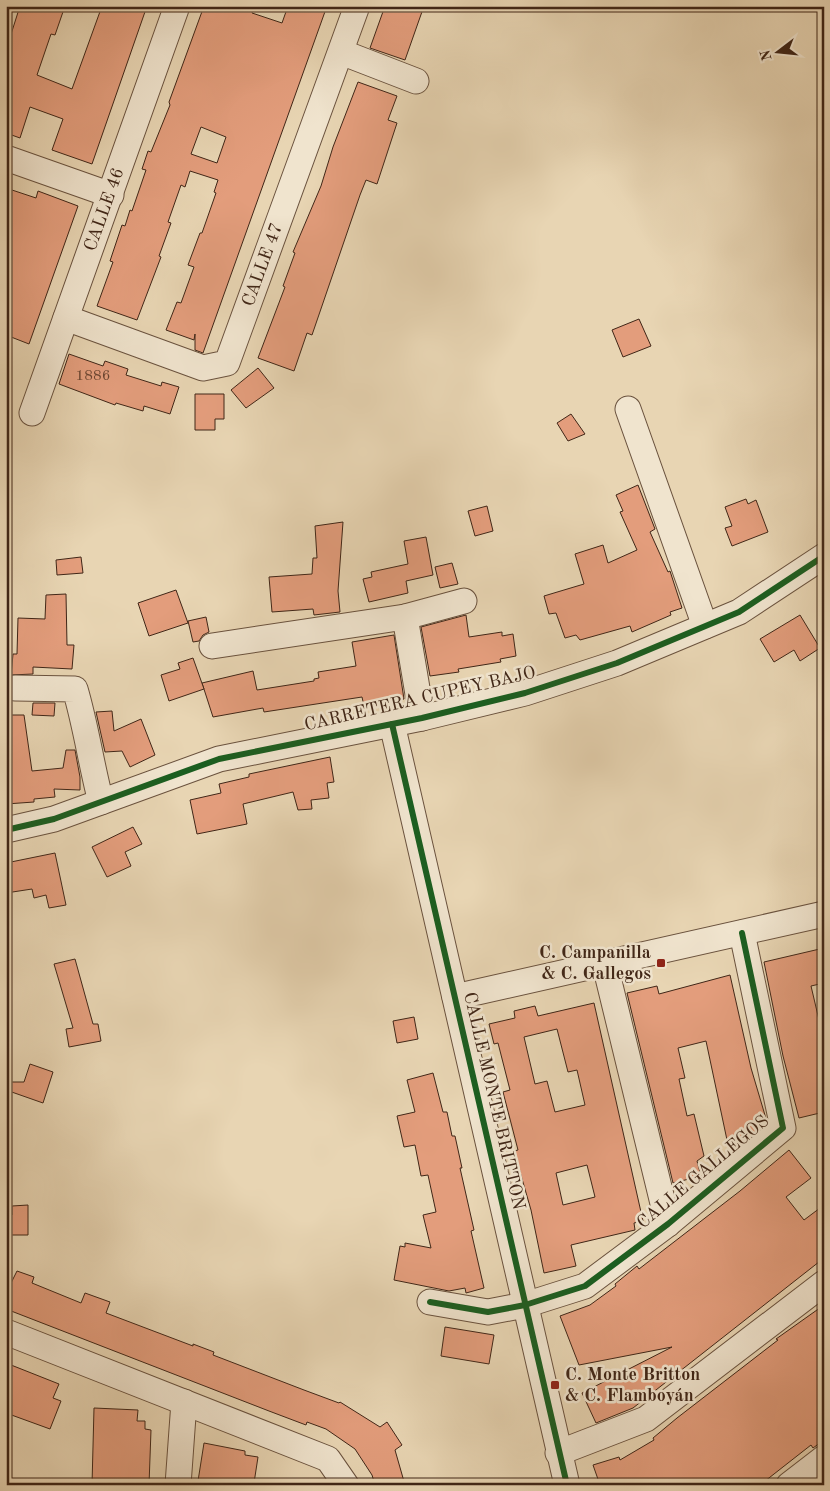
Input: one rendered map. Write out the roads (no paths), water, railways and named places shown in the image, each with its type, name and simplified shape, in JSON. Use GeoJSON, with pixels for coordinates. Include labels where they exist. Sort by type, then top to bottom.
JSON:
{"type":"FeatureCollection","features":[{"type":"Feature","properties":{"kind":"street","name":"CALLE 46"},"geometry":{"type":"LineString","coordinates":[[32,413],[178,6]]}},
{"type":"Feature","properties":{"kind":"street","name":"CALLE 47"},"geometry":{"type":"LineString","coordinates":[[66,318],[203,368],[227,363],[357,6]]}},
{"type":"Feature","properties":{"kind":"street"},"geometry":{"type":"LineString","coordinates":[[340,52],[416,81]]}},
{"type":"Feature","properties":{"kind":"street"},"geometry":{"type":"LineString","coordinates":[[6,158],[111,195]]}},
{"type":"Feature","properties":{"kind":"street"},"geometry":{"type":"LineString","coordinates":[[628,409],[705,626]]}},
{"type":"Feature","properties":{"kind":"street","name":"CARRETERA CUPEY BAJO"},"geometry":{"type":"LineString","coordinates":[[6,830],[54,819],[219,759],[422,718],[525,693],[617,663],[739,612],[824,556]]}},
{"type":"Feature","properties":{"kind":"street"},"geometry":{"type":"LineString","coordinates":[[212,646],[405,617],[464,601]]}},
{"type":"Feature","properties":{"kind":"street"},"geometry":{"type":"LineString","coordinates":[[405,617],[422,718]]}},
{"type":"Feature","properties":{"kind":"street"},"geometry":{"type":"LineString","coordinates":[[14,688],[74,689],[86,726],[90,761],[101,802]]}},
{"type":"Feature","properties":{"kind":"street","name":"CALLE MONTE BRITTON"},"geometry":{"type":"LineString","coordinates":[[392,724],[558,1453],[567,1485]]}},
{"type":"Feature","properties":{"kind":"street"},"geometry":{"type":"LineString","coordinates":[[455,997],[605,965],[824,914]]}},
{"type":"Feature","properties":{"kind":"street","name":"CALLE GALLEGOS"},"geometry":{"type":"LineString","coordinates":[[430,1302],[488,1312],[524,1305],[585,1286],[668,1224],[783,1128],[742,933]]}},
{"type":"Feature","properties":{"kind":"street","name":"CALLE GALLEGOS"},"geometry":{"type":"LineString","coordinates":[[605,965],[668,1224]]}},
{"type":"Feature","properties":{"kind":"street"},"geometry":{"type":"LineString","coordinates":[[558,1453],[646,1419],[824,1283]]}},
{"type":"Feature","properties":{"kind":"street"},"geometry":{"type":"LineString","coordinates":[[6,1332],[328,1460],[346,1485]]}},
{"type":"Feature","properties":{"kind":"street"},"geometry":{"type":"LineString","coordinates":[[178,1485],[184,1402]]}},
{"type":"Feature","properties":{"kind":"street"},"geometry":{"type":"LineString","coordinates":[[789,1485],[824,1458]]}},
{"type":"Feature","properties":{"kind":"place","name":"C. Campanilla & C. Gallegos"},"geometry":{"type":"Point","coordinates":[661,963]}},
{"type":"Feature","properties":{"kind":"place","name":"C. Monte Britton & C. Flamboyán"},"geometry":{"type":"Point","coordinates":[555,1385]}}]}
